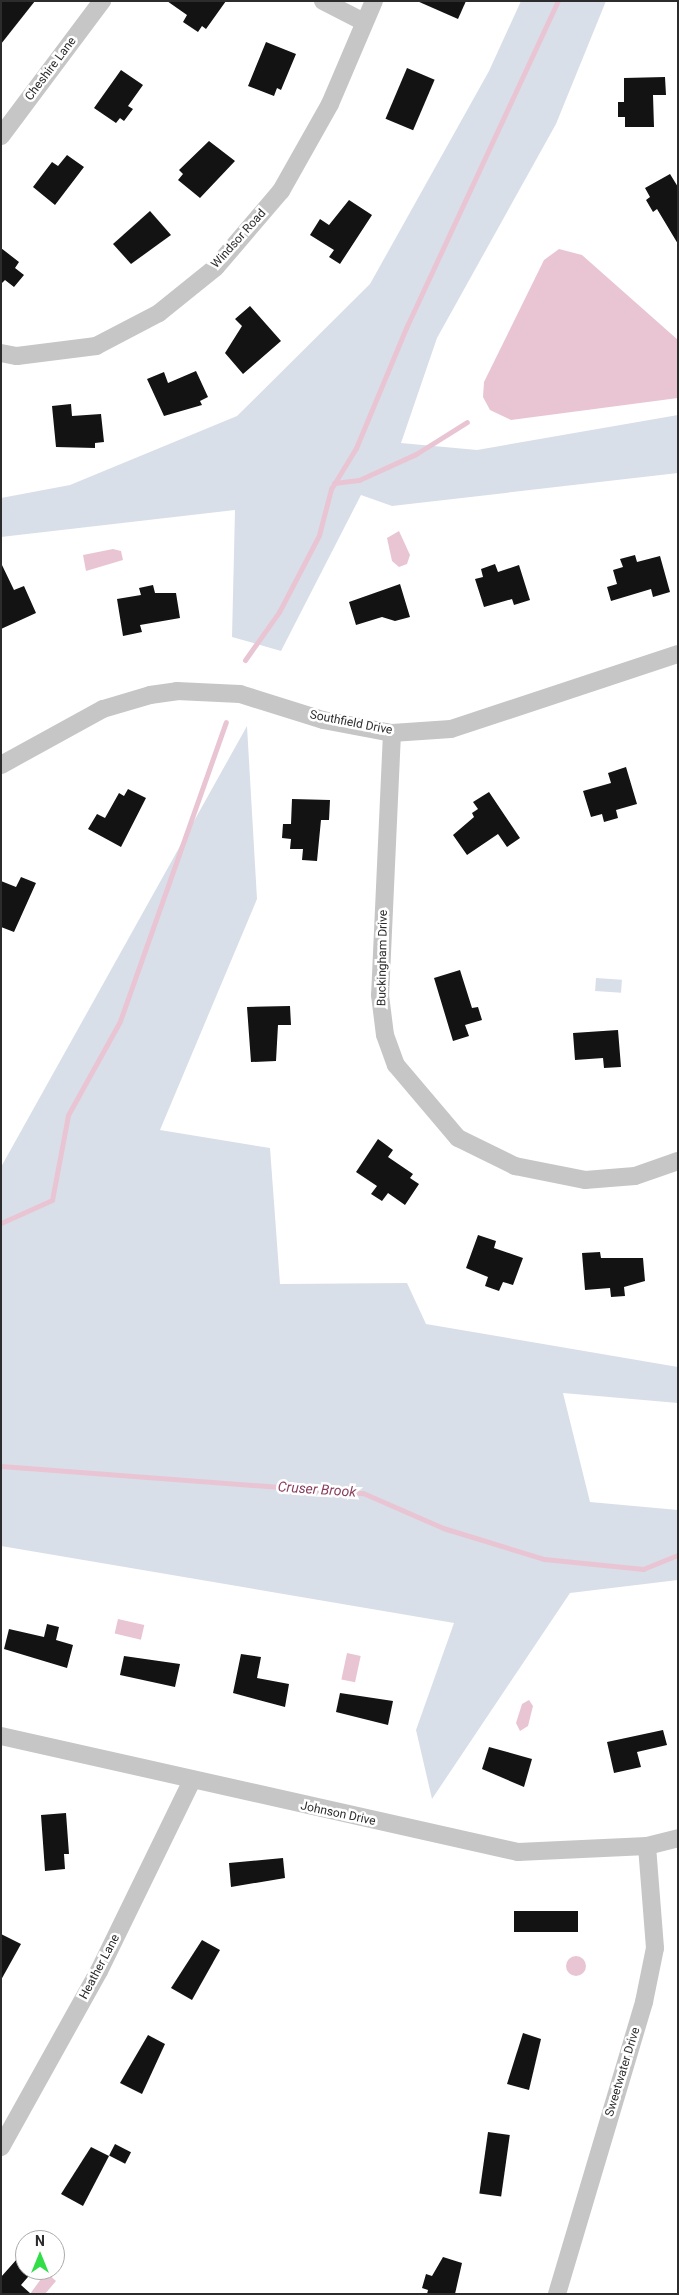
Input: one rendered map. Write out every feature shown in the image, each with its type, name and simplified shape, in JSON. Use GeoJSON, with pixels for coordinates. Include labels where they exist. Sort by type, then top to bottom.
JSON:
{"type":"FeatureCollection","features":[{"type":"Feature","properties":{"kind":"street","name":"Cheshire Lane"},"geometry":{"type":"LineString","coordinates":[[1,136],[102,1]]}},
{"type":"Feature","properties":{"kind":"street"},"geometry":{"type":"LineString","coordinates":[[323,1],[364,22]]}},
{"type":"Feature","properties":{"kind":"street","name":"Windsor Road"},"geometry":{"type":"LineString","coordinates":[[1,353],[18,356],[96,346],[159,313],[216,267],[281,192],[330,104],[374,1]]}},
{"type":"Feature","properties":{"kind":"street","name":"Southfield Drive"},"geometry":{"type":"LineString","coordinates":[[1,765],[102,709],[177,691],[240,694],[323,720],[392,733],[452,729],[678,654]]}},
{"type":"Feature","properties":{"kind":"street","name":"Buckingham Drive"},"geometry":{"type":"LineString","coordinates":[[392,733],[380,995],[385,1035],[396,1065],[458,1138],[515,1166],[585,1180],[635,1176],[678,1161]]}},
{"type":"Feature","properties":{"kind":"street","name":"Johnson Drive"},"geometry":{"type":"LineString","coordinates":[[1,1736],[191,1782],[518,1852],[647,1846],[678,1838]]}},
{"type":"Feature","properties":{"kind":"street","name":"Heather Lane"},"geometry":{"type":"LineString","coordinates":[[1,2147],[99,1971],[191,1782]]}},
{"type":"Feature","properties":{"kind":"street","name":"Sweetwater Drive"},"geometry":{"type":"LineString","coordinates":[[557,2294],[644,2002],[655,1948],[647,1846]]}},
{"type":"Feature","properties":{"kind":"shaded area"},"geometry":{"type":"Polygon","coordinates":[[[521,1],[606,1],[556,124],[437,338],[401,443],[477,450],[678,415],[678,473],[392,506],[361,495],[281,651],[232,637],[235,510],[1,537],[1,498],[70,485],[237,416],[370,284],[489,71],[521,1]]]}},
{"type":"Feature","properties":{"kind":"shaded area"},"geometry":{"type":"Polygon","coordinates":[[[559,249],[582,255],[678,340],[678,398],[511,420],[490,410],[483,397],[484,382],[544,260],[559,249]]]}},
{"type":"Feature","properties":{"kind":"shaded area"},"geometry":{"type":"Polygon","coordinates":[[[399,531],[410,555],[407,564],[399,567],[392,561],[387,538],[399,531]]]}},
{"type":"Feature","properties":{"kind":"shaded area"},"geometry":{"type":"Polygon","coordinates":[[[113,549],[121,551],[123,560],[86,571],[83,555],[113,549]]]}},
{"type":"Feature","properties":{"kind":"shaded area"},"geometry":{"type":"Polygon","coordinates":[[[247,726],[257,899],[160,1130],[270,1148],[280,1284],[407,1283],[426,1324],[678,1367],[678,1403],[563,1393],[590,1502],[678,1510],[678,1580],[570,1593],[432,1799],[416,1730],[454,1623],[1,1546],[1,1167],[247,726]]]}},
{"type":"Feature","properties":{"kind":"shaded area"},"geometry":{"type":"Polygon","coordinates":[[[596,978],[622,980],[621,993],[595,991],[596,978]]]}},
{"type":"Feature","properties":{"kind":"shaded area"},"geometry":{"type":"Polygon","coordinates":[[[118,1619],[144,1625],[141,1640],[115,1634],[118,1619]]]}},
{"type":"Feature","properties":{"kind":"shaded area"},"geometry":{"type":"Polygon","coordinates":[[[347,1653],[361,1656],[355,1682],[341,1679],[347,1653]]]}},
{"type":"Feature","properties":{"kind":"shaded area"},"geometry":{"type":"Polygon","coordinates":[[[529,1700],[533,1706],[528,1726],[520,1731],[516,1723],[522,1704],[529,1700]]]}},
{"type":"Feature","properties":{"kind":"shaded area"},"geometry":{"type":"Polygon","coordinates":[[[576,1956],[583,1959],[586,1966],[583,1973],[576,1976],[569,1973],[566,1966],[569,1959],[576,1956]]]}},
{"type":"Feature","properties":{"kind":"shaded area"},"geometry":{"type":"Polygon","coordinates":[[[40,2280],[56,2281],[45,2294],[30,2294],[40,2280]]]}},
{"type":"Feature","properties":{"kind":"building"},"geometry":{"type":"Polygon","coordinates":[[[1,1],[35,1],[1,44],[1,1]]]}},
{"type":"Feature","properties":{"kind":"building"},"geometry":{"type":"Polygon","coordinates":[[[167,1],[226,1],[206,29],[202,26],[198,32],[183,22],[187,15],[167,1]]]}},
{"type":"Feature","properties":{"kind":"building"},"geometry":{"type":"Polygon","coordinates":[[[417,1],[466,1],[458,19],[417,1]]]}},
{"type":"Feature","properties":{"kind":"building"},"geometry":{"type":"Polygon","coordinates":[[[266,42],[296,54],[281,90],[277,88],[274,96],[248,86],[266,42]]]}},
{"type":"Feature","properties":{"kind":"building"},"geometry":{"type":"Polygon","coordinates":[[[407,68],[435,80],[413,130],[386,119],[407,68]]]}},
{"type":"Feature","properties":{"kind":"building"},"geometry":{"type":"Polygon","coordinates":[[[121,70],[143,85],[128,106],[133,109],[124,121],[120,118],[116,123],[94,108],[121,70]]]}},
{"type":"Feature","properties":{"kind":"building"},"geometry":{"type":"Polygon","coordinates":[[[665,77],[666,95],[653,95],[654,127],[625,127],[625,117],[618,117],[618,102],[624,102],[624,78],[665,77]]]}},
{"type":"Feature","properties":{"kind":"building"},"geometry":{"type":"Polygon","coordinates":[[[209,141],[235,161],[200,198],[178,180],[183,174],[179,170],[209,141]]]}},
{"type":"Feature","properties":{"kind":"building"},"geometry":{"type":"Polygon","coordinates":[[[67,155],[84,167],[55,205],[33,187],[52,162],[58,166],[67,155]]]}},
{"type":"Feature","properties":{"kind":"building"},"geometry":{"type":"Polygon","coordinates":[[[670,174],[678,187],[678,244],[657,209],[653,212],[646,200],[650,197],[645,188],[670,174]]]}},
{"type":"Feature","properties":{"kind":"building"},"geometry":{"type":"Polygon","coordinates":[[[349,200],[372,215],[340,264],[329,257],[334,250],[310,235],[320,219],[329,225],[349,200]]]}},
{"type":"Feature","properties":{"kind":"building"},"geometry":{"type":"Polygon","coordinates":[[[150,211],[171,235],[131,264],[113,244],[150,211]]]}},
{"type":"Feature","properties":{"kind":"building"},"geometry":{"type":"Polygon","coordinates":[[[1,248],[19,262],[15,268],[24,275],[14,287],[5,280],[1,284],[1,248]]]}},
{"type":"Feature","properties":{"kind":"building"},"geometry":{"type":"Polygon","coordinates":[[[250,306],[281,341],[243,374],[225,353],[242,326],[235,319],[250,306]]]}},
{"type":"Feature","properties":{"kind":"building"},"geometry":{"type":"Polygon","coordinates":[[[196,371],[208,397],[200,401],[202,405],[164,416],[147,379],[164,372],[168,383],[196,371]]]}},
{"type":"Feature","properties":{"kind":"building"},"geometry":{"type":"Polygon","coordinates":[[[71,404],[72,416],[101,414],[104,442],[95,443],[95,448],[56,447],[52,406],[71,404]]]}},
{"type":"Feature","properties":{"kind":"building"},"geometry":{"type":"Polygon","coordinates":[[[635,555],[637,562],[660,556],[670,592],[653,597],[651,589],[611,601],[607,587],[617,584],[613,570],[623,567],[620,559],[635,555]]]}},
{"type":"Feature","properties":{"kind":"building"},"geometry":{"type":"Polygon","coordinates":[[[1,563],[14,590],[24,586],[36,613],[1,629],[1,563]]]}},
{"type":"Feature","properties":{"kind":"building"},"geometry":{"type":"Polygon","coordinates":[[[495,564],[498,572],[519,565],[530,600],[514,605],[512,599],[484,607],[475,579],[483,577],[481,569],[495,564]]]}},
{"type":"Feature","properties":{"kind":"building"},"geometry":{"type":"Polygon","coordinates":[[[400,584],[410,617],[395,621],[382,617],[356,625],[349,602],[400,584]]]}},
{"type":"Feature","properties":{"kind":"building"},"geometry":{"type":"Polygon","coordinates":[[[153,585],[155,593],[176,593],[180,618],[140,625],[142,632],[123,636],[117,599],[141,595],[139,588],[153,585]]]}},
{"type":"Feature","properties":{"kind":"building"},"geometry":{"type":"Polygon","coordinates":[[[626,767],[637,804],[616,810],[618,818],[604,822],[602,814],[591,817],[583,791],[611,783],[608,773],[626,767]]]}},
{"type":"Feature","properties":{"kind":"building"},"geometry":{"type":"Polygon","coordinates":[[[128,789],[146,798],[121,847],[88,829],[97,814],[105,818],[119,793],[124,796],[128,789]]]}},
{"type":"Feature","properties":{"kind":"building"},"geometry":{"type":"Polygon","coordinates":[[[489,792],[520,838],[507,847],[498,834],[467,855],[453,835],[474,817],[472,813],[478,809],[473,802],[489,792]]]}},
{"type":"Feature","properties":{"kind":"building"},"geometry":{"type":"Polygon","coordinates":[[[292,799],[330,800],[329,820],[321,820],[317,861],[302,860],[303,849],[290,849],[291,839],[282,838],[283,824],[291,824],[292,799]]]}},
{"type":"Feature","properties":{"kind":"building"},"geometry":{"type":"Polygon","coordinates":[[[21,877],[36,883],[14,932],[1,927],[1,881],[16,887],[21,877]]]}},
{"type":"Feature","properties":{"kind":"building"},"geometry":{"type":"Polygon","coordinates":[[[460,970],[472,1008],[478,1007],[482,1020],[465,1025],[469,1036],[453,1041],[434,978],[460,970]]]}},
{"type":"Feature","properties":{"kind":"building"},"geometry":{"type":"Polygon","coordinates":[[[290,1006],[291,1025],[278,1025],[276,1061],[251,1062],[247,1007],[290,1006]]]}},
{"type":"Feature","properties":{"kind":"building"},"geometry":{"type":"Polygon","coordinates":[[[618,1030],[621,1067],[604,1068],[603,1058],[575,1060],[573,1033],[618,1030]]]}},
{"type":"Feature","properties":{"kind":"building"},"geometry":{"type":"Polygon","coordinates":[[[378,1139],[393,1150],[388,1157],[413,1174],[410,1178],[419,1184],[405,1205],[388,1193],[382,1201],[371,1194],[377,1186],[356,1172],[378,1139]]]}},
{"type":"Feature","properties":{"kind":"building"},"geometry":{"type":"Polygon","coordinates":[[[478,1235],[496,1241],[494,1248],[523,1258],[513,1285],[503,1282],[499,1291],[485,1286],[488,1277],[466,1268],[478,1235]]]}},
{"type":"Feature","properties":{"kind":"building"},"geometry":{"type":"Polygon","coordinates":[[[600,1252],[601,1258],[643,1258],[645,1281],[624,1287],[625,1296],[611,1297],[610,1288],[585,1290],[582,1253],[600,1252]]]}},
{"type":"Feature","properties":{"kind":"building"},"geometry":{"type":"Polygon","coordinates":[[[47,1624],[59,1627],[56,1640],[73,1645],[67,1668],[4,1649],[9,1629],[44,1637],[47,1624]]]}},
{"type":"Feature","properties":{"kind":"building"},"geometry":{"type":"Polygon","coordinates":[[[241,1654],[261,1657],[257,1678],[289,1684],[285,1707],[233,1693],[241,1654]]]}},
{"type":"Feature","properties":{"kind":"building"},"geometry":{"type":"Polygon","coordinates":[[[124,1656],[180,1664],[175,1687],[120,1675],[124,1656]]]}},
{"type":"Feature","properties":{"kind":"building"},"geometry":{"type":"Polygon","coordinates":[[[340,1693],[393,1701],[388,1725],[336,1712],[340,1693]]]}},
{"type":"Feature","properties":{"kind":"building"},"geometry":{"type":"Polygon","coordinates":[[[663,1730],[667,1745],[637,1752],[641,1767],[614,1773],[607,1742],[663,1730]]]}},
{"type":"Feature","properties":{"kind":"building"},"geometry":{"type":"Polygon","coordinates":[[[489,1747],[532,1759],[524,1787],[482,1769],[489,1747]]]}},
{"type":"Feature","properties":{"kind":"building"},"geometry":{"type":"Polygon","coordinates":[[[66,1813],[69,1854],[64,1854],[65,1869],[45,1871],[41,1815],[66,1813]]]}},
{"type":"Feature","properties":{"kind":"building"},"geometry":{"type":"Polygon","coordinates":[[[283,1858],[285,1878],[231,1887],[229,1863],[283,1858]]]}},
{"type":"Feature","properties":{"kind":"building"},"geometry":{"type":"Polygon","coordinates":[[[514,1911],[578,1911],[578,1932],[514,1932],[514,1911]]]}},
{"type":"Feature","properties":{"kind":"building"},"geometry":{"type":"Polygon","coordinates":[[[1,1934],[21,1944],[1,1980],[1,1934]]]}},
{"type":"Feature","properties":{"kind":"building"},"geometry":{"type":"Polygon","coordinates":[[[202,1940],[220,1950],[192,2000],[171,1988],[202,1940]]]}},
{"type":"Feature","properties":{"kind":"building"},"geometry":{"type":"Polygon","coordinates":[[[523,2033],[541,2039],[529,2090],[507,2084],[523,2033]]]}},
{"type":"Feature","properties":{"kind":"building"},"geometry":{"type":"Polygon","coordinates":[[[148,2035],[165,2044],[142,2094],[120,2083],[148,2035]]]}},
{"type":"Feature","properties":{"kind":"building"},"geometry":{"type":"Polygon","coordinates":[[[488,2132],[510,2135],[501,2196],[479,2193],[488,2132]]]}},
{"type":"Feature","properties":{"kind":"building"},"geometry":{"type":"Polygon","coordinates":[[[115,2144],[131,2152],[125,2164],[109,2156],[115,2144]]]}},
{"type":"Feature","properties":{"kind":"building"},"geometry":{"type":"Polygon","coordinates":[[[91,2147],[109,2156],[83,2206],[61,2194],[91,2147]]]}},
{"type":"Feature","properties":{"kind":"building"},"geometry":{"type":"Polygon","coordinates":[[[443,2257],[462,2263],[455,2294],[427,2294],[428,2290],[422,2288],[426,2274],[432,2276],[443,2257]]]}},
{"type":"Feature","properties":{"kind":"building"},"geometry":{"type":"Polygon","coordinates":[[[15,2261],[15,2280],[25,2280],[21,2285],[31,2294],[1,2294],[1,2277],[15,2261]]]}},
{"type":"Feature","properties":{"kind":"waterway"},"geometry":{"type":"LineString","coordinates":[[245,660],[279,612],[319,535],[331,489],[356,448],[406,328],[558,1]]}},
{"type":"Feature","properties":{"kind":"waterway"},"geometry":{"type":"LineString","coordinates":[[334,483],[359,480],[416,454],[467,422]]}},
{"type":"Feature","properties":{"kind":"waterway"},"geometry":{"type":"LineString","coordinates":[[1,1223],[52,1200],[68,1115],[120,1021],[226,722]]}},
{"type":"Feature","properties":{"kind":"waterway","name":"Cruser Brook"},"geometry":{"type":"LineString","coordinates":[[1,1466],[363,1493],[443,1528],[544,1559],[643,1569],[678,1555]]}}]}
